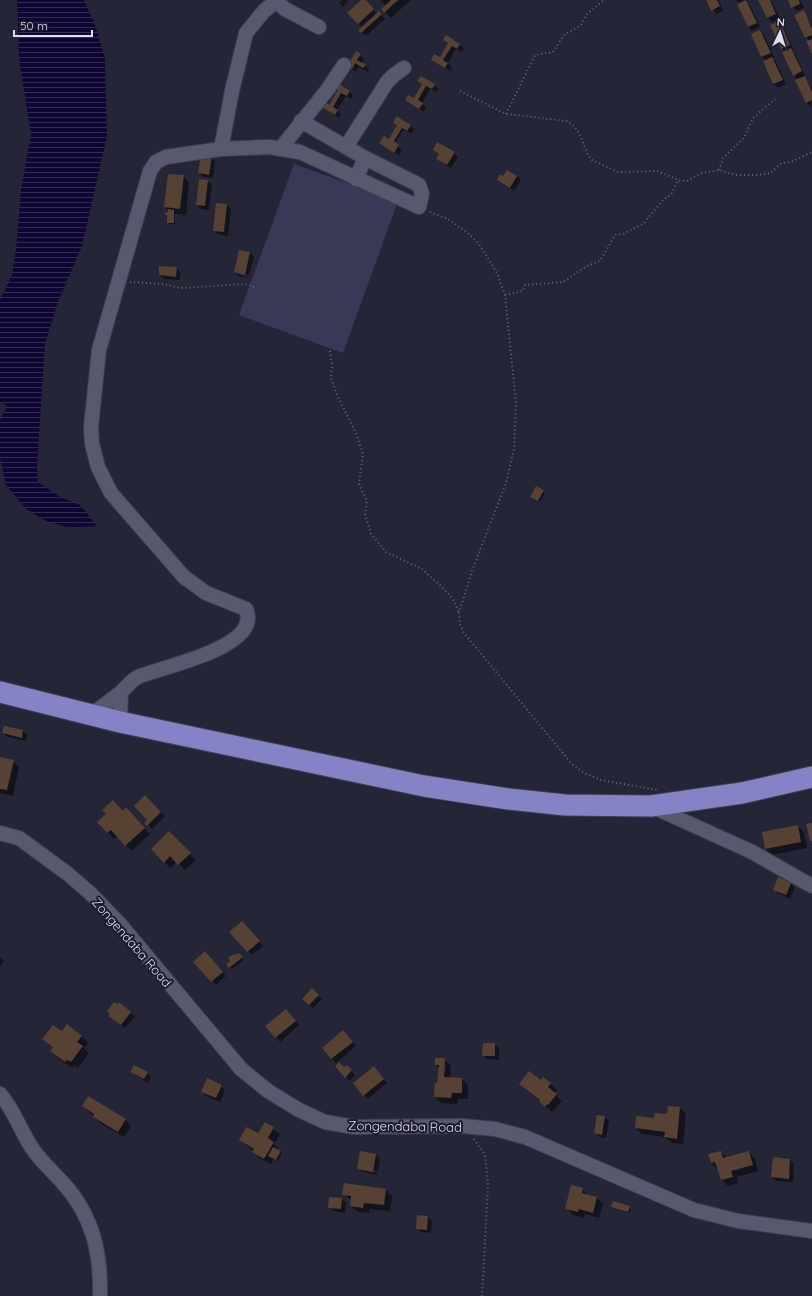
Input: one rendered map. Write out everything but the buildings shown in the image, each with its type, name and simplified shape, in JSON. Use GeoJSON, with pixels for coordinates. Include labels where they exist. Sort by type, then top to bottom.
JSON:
{"type":"FeatureCollection","features":[{"type":"Feature","properties":{"kind":"highway"},"geometry":{"type":"LineString","coordinates":[[0,692],[90,716],[424,786],[508,799],[565,805],[651,806],[682,803],[742,793],[812,777]]}},
{"type":"Feature","properties":{"kind":"street"},"geometry":{"type":"LineString","coordinates":[[221,150],[232,91],[246,33],[276,0],[295,14],[320,27]]}},
{"type":"Feature","properties":{"kind":"street"},"geometry":{"type":"LineString","coordinates":[[281,148],[328,89],[344,66]]}},
{"type":"Feature","properties":{"kind":"street"},"geometry":{"type":"LineString","coordinates":[[346,147],[387,82],[394,74],[404,68]]}},
{"type":"Feature","properties":{"kind":"street"},"geometry":{"type":"LineString","coordinates":[[90,716],[121,693],[136,678],[203,656],[229,643],[240,633],[246,623],[248,614],[246,609],[206,593],[184,577],[111,493],[98,467],[92,444],[92,427],[99,350],[150,171],[156,162],[166,157],[221,150],[281,148],[300,152],[419,207],[422,194],[419,185],[365,158],[301,121]]}},
{"type":"Feature","properties":{"kind":"street"},"geometry":{"type":"LineString","coordinates":[[356,179],[365,158]]}},
{"type":"Feature","properties":{"kind":"street"},"geometry":{"type":"LineString","coordinates":[[120,722],[121,693]]}},
{"type":"Feature","properties":{"kind":"street"},"geometry":{"type":"LineString","coordinates":[[651,806],[752,852],[812,886]]}},
{"type":"Feature","properties":{"kind":"street","name":"Zongendaba Road"},"geometry":{"type":"LineString","coordinates":[[0,833],[19,838],[68,874],[90,893],[119,923],[241,1069],[268,1091],[299,1110],[325,1122],[354,1128],[462,1126],[495,1129],[525,1137],[694,1210],[738,1221],[812,1231]]}},
{"type":"Feature","properties":{"kind":"street"},"geometry":{"type":"LineString","coordinates":[[0,1094],[12,1109],[33,1150],[46,1167],[63,1183],[87,1216],[93,1231],[100,1296]]}},
{"type":"Feature","properties":{"kind":"path"},"geometry":{"type":"LineString","coordinates":[[506,114],[535,55],[553,52],[564,35],[581,25],[586,15],[604,0]]}},
{"type":"Feature","properties":{"kind":"path"},"geometry":{"type":"LineString","coordinates":[[460,91],[506,114],[566,121],[576,127],[588,155],[599,164],[618,172],[657,171],[678,180],[687,181],[701,173],[720,170],[736,176],[767,174],[771,173],[780,164],[793,161],[812,152]]}},
{"type":"Feature","properties":{"kind":"path"},"geometry":{"type":"LineString","coordinates":[[720,170],[723,158],[744,138],[753,118],[775,99]]}},
{"type":"Feature","properties":{"kind":"path"},"geometry":{"type":"LineString","coordinates":[[505,295],[523,291],[525,285],[563,282],[587,266],[600,261],[615,235],[623,234],[643,224],[664,199],[671,195],[678,180]]}},
{"type":"Feature","properties":{"kind":"path"},"geometry":{"type":"LineString","coordinates":[[419,207],[448,219],[479,244],[497,273],[505,295],[516,403],[514,448],[506,483],[472,571],[459,614]]}},
{"type":"Feature","properties":{"kind":"path"},"geometry":{"type":"LineString","coordinates":[[119,281],[162,284],[180,288],[244,284],[257,288]]}},
{"type":"Feature","properties":{"kind":"path"},"geometry":{"type":"LineString","coordinates":[[330,350],[332,364],[331,378],[338,397],[356,432],[363,454],[359,484],[367,502],[365,514],[370,534],[386,552],[422,569],[453,599],[464,633],[571,763],[584,773],[601,780],[651,787],[682,803]]}},
{"type":"Feature","properties":{"kind":"path"},"geometry":{"type":"LineString","coordinates":[[462,1126],[484,1155],[488,1186],[482,1296]]}},
{"type":"Feature","properties":{"kind":"shaded area"},"geometry":{"type":"Polygon","coordinates":[[[17,0],[84,0],[94,22],[105,58],[107,136],[82,246],[58,302],[45,343],[37,467],[38,482],[60,497],[80,505],[97,526],[72,528],[48,522],[26,509],[6,485],[0,458],[0,420],[7,406],[0,402],[0,300],[12,275],[16,249],[21,189],[31,135],[19,58],[17,0]]]}},
{"type":"Feature","properties":{"kind":"shaded area"},"geometry":{"type":"Polygon","coordinates":[[[294,164],[398,201],[343,353],[239,315],[294,164]]]}}]}
